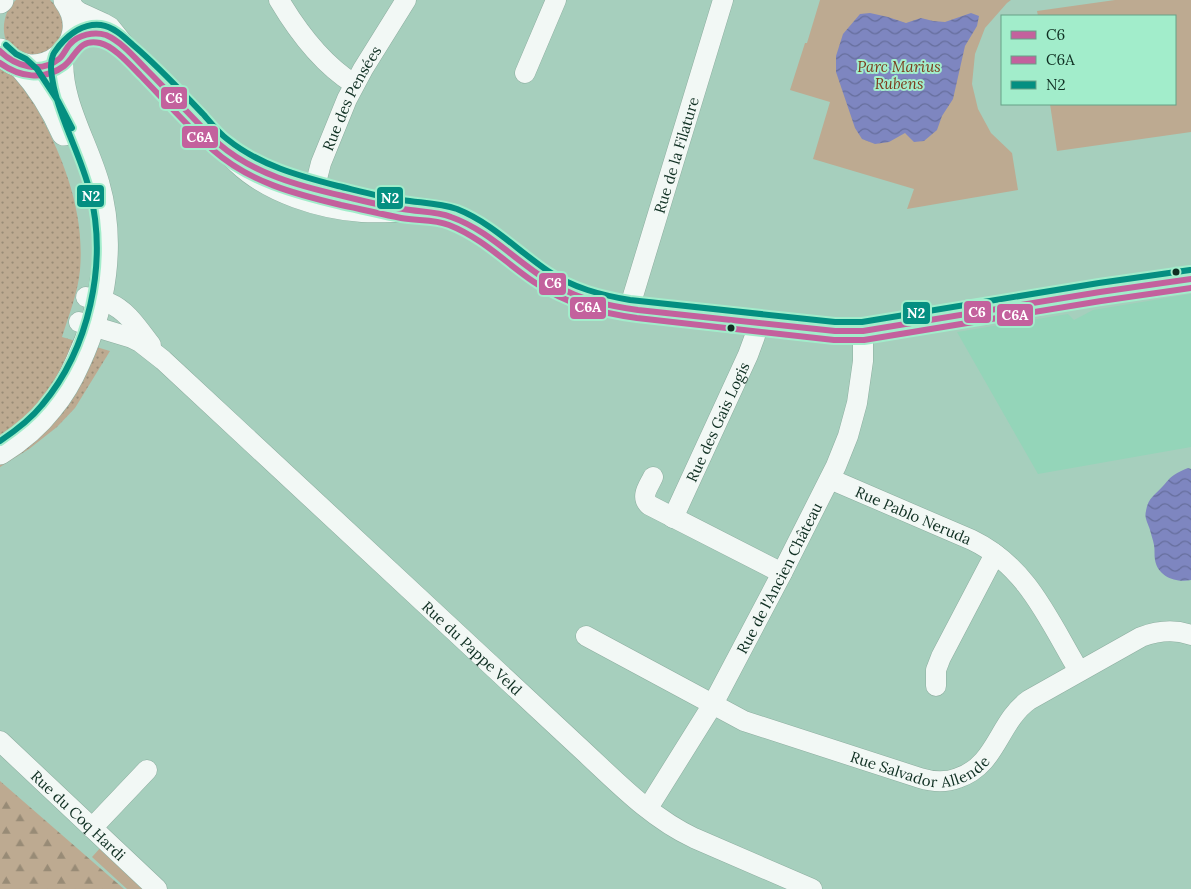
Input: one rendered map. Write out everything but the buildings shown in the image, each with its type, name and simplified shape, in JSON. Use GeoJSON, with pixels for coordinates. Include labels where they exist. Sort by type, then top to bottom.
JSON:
{"type":"FeatureCollection","features":[{"type":"Feature","properties":{"kind":"main road"},"geometry":{"type":"LineString","coordinates":[[0,452],[29,430],[43,406],[71,342],[86,324],[93,299],[104,272],[105,243],[101,200],[91,164],[64,91],[60,69],[74,34],[75,22],[68,3]]}},
{"type":"Feature","properties":{"kind":"main road"},"geometry":{"type":"LineString","coordinates":[[0,51],[10,61],[21,66],[33,67],[54,62],[66,50]]}},
{"type":"Feature","properties":{"kind":"main road"},"geometry":{"type":"LineString","coordinates":[[21,66],[39,87],[54,112],[67,139],[80,175],[86,199],[91,236],[93,299]]}},
{"type":"Feature","properties":{"kind":"main road"},"geometry":{"type":"LineString","coordinates":[[0,440],[23,419],[43,406]]}},
{"type":"Feature","properties":{"kind":"street"},"geometry":{"type":"LineString","coordinates":[[279,0],[314,48],[338,72],[354,84]]}},
{"type":"Feature","properties":{"kind":"street","name":"Rue des Pensées"},"geometry":{"type":"LineString","coordinates":[[313,195],[324,155],[354,84],[406,0]]}},
{"type":"Feature","properties":{"kind":"street"},"geometry":{"type":"LineString","coordinates":[[525,73],[556,0]]}},
{"type":"Feature","properties":{"kind":"street","name":"Rue de la Filature"},"geometry":{"type":"LineString","coordinates":[[629,309],[723,0]]}},
{"type":"Feature","properties":{"kind":"street"},"geometry":{"type":"LineString","coordinates":[[68,3],[80,12],[110,28],[135,58],[243,168],[256,178],[284,192],[362,201],[414,211],[436,213],[459,220],[478,230],[546,280],[576,296],[596,302],[629,309],[835,331],[863,331],[1191,279]]}},
{"type":"Feature","properties":{"kind":"street"},"geometry":{"type":"LineString","coordinates":[[66,50],[88,35],[102,34],[112,39],[135,58]]}},
{"type":"Feature","properties":{"kind":"street","name":"Rue du Pappe Veld"},"geometry":{"type":"LineString","coordinates":[[93,299],[117,307],[163,360]]}},
{"type":"Feature","properties":{"kind":"street","name":"Rue des Gais Logis"},"geometry":{"type":"LineString","coordinates":[[673,518],[748,355],[758,323]]}},
{"type":"Feature","properties":{"kind":"street","name":"Rue du Pappe Veld"},"geometry":{"type":"LineString","coordinates":[[86,324],[132,338],[163,360],[578,746],[648,808],[685,834],[812,889]]}},
{"type":"Feature","properties":{"kind":"street","name":"Rue de l'Ancien Château"},"geometry":{"type":"LineString","coordinates":[[648,808],[713,704],[830,479],[848,436],[857,403],[864,361],[863,331]]}},
{"type":"Feature","properties":{"kind":"street"},"geometry":{"type":"LineString","coordinates":[[653,477],[645,495],[649,505],[782,573]]}},
{"type":"Feature","properties":{"kind":"street","name":"Rue Pablo Neruda"},"geometry":{"type":"LineString","coordinates":[[830,479],[972,540],[996,554],[1014,569],[1032,592],[1079,671]]}},
{"type":"Feature","properties":{"kind":"street"},"geometry":{"type":"LineString","coordinates":[[936,686],[936,670],[941,657],[996,554]]}},
{"type":"Feature","properties":{"kind":"street","name":"Rue Salvador Allende"},"geometry":{"type":"LineString","coordinates":[[586,636],[736,718],[920,778],[938,782],[954,780],[969,774],[983,763],[1012,716],[1022,704],[1147,634],[1155,632],[1180,632],[1191,635]]}},
{"type":"Feature","properties":{"kind":"street","name":"Rue du Coq Hardi"},"geometry":{"type":"LineString","coordinates":[[0,741],[157,889]]}},
{"type":"Feature","properties":{"kind":"street"},"geometry":{"type":"LineString","coordinates":[[92,828],[147,770]]}},
{"type":"Feature","properties":{"kind":"shaded area"},"geometry":{"type":"Polygon","coordinates":[[[1191,294],[1191,447],[1038,474],[957,332],[1068,314],[1074,320],[1093,310],[1191,294]]]}},
{"type":"Feature","properties":{"kind":"green space"},"geometry":{"type":"Polygon","coordinates":[[[16,0],[50,0],[59,9],[64,29],[53,51],[29,57],[8,45],[4,34],[4,21],[9,9],[16,0]]]}},
{"type":"Feature","properties":{"kind":"green space","name":"Parc Marius Rubens"},"geometry":{"type":"Polygon","coordinates":[[[820,0],[1011,0],[985,28],[975,54],[972,84],[978,109],[991,133],[1012,153],[1018,190],[907,209],[914,189],[813,159],[830,102],[790,90],[820,0]]]}},
{"type":"Feature","properties":{"kind":"green space"},"geometry":{"type":"Polygon","coordinates":[[[1115,0],[1191,0],[1191,132],[1057,151],[1050,105],[1176,105],[1176,15],[1038,15],[1037,11],[1115,0]]]}},
{"type":"Feature","properties":{"kind":"green space"},"geometry":{"type":"Polygon","coordinates":[[[0,68],[21,80],[29,91],[64,166],[76,207],[81,249],[80,270],[75,295],[62,337],[110,351],[75,408],[57,427],[29,449],[0,467],[0,68]]]}},
{"type":"Feature","properties":{"kind":"green space"},"geometry":{"type":"Polygon","coordinates":[[[0,781],[124,889],[0,889],[0,781]]]}},
{"type":"Feature","properties":{"kind":"green space"},"geometry":{"type":"Polygon","coordinates":[[[102,846],[149,889],[127,889],[92,857],[102,846]]]}},
{"type":"Feature","properties":{"kind":"water"},"geometry":{"type":"Polygon","coordinates":[[[870,13],[906,23],[921,18],[945,22],[971,13],[979,16],[977,26],[965,46],[953,99],[942,116],[937,130],[924,141],[914,142],[905,133],[889,142],[875,144],[862,139],[855,128],[836,72],[836,56],[843,34],[860,14],[870,13]]]}},
{"type":"Feature","properties":{"kind":"water"},"geometry":{"type":"Polygon","coordinates":[[[1188,468],[1191,469],[1191,580],[1179,581],[1168,578],[1157,566],[1146,514],[1148,503],[1155,494],[1172,476],[1188,468]]]}},
{"type":"Feature","properties":{"kind":"transit line","name":"N2"},"geometry":{"type":"LineString","coordinates":[[0,441],[32,416],[58,383],[72,358],[83,332],[90,304],[97,248],[95,220],[90,192],[82,166],[57,101],[51,67],[53,54],[63,41],[77,30],[94,25],[106,26],[114,30],[143,53],[227,139],[252,156],[294,174],[338,186],[386,197],[457,209],[493,229],[558,277],[577,286],[608,296],[835,322],[862,322],[1190,270]]}},
{"type":"Feature","properties":{"kind":"transit line","name":"C6"},"geometry":{"type":"LineString","coordinates":[[0,51],[20,64],[36,67],[44,66],[52,64],[59,59],[77,38],[91,34],[106,35],[128,51],[219,144],[247,163],[278,178],[310,188],[380,205],[451,217],[492,239],[529,268],[555,285],[595,302],[616,307],[835,331],[863,331],[1191,279]]}},
{"type":"Feature","properties":{"kind":"transit line","name":"C6A"},"geometry":{"type":"LineString","coordinates":[[0,63],[23,74],[48,74],[64,66],[78,49],[87,43],[93,42],[105,45],[127,62],[213,150],[242,171],[257,179],[324,201],[401,218],[449,225],[461,230],[493,251],[546,290],[571,302],[623,316],[834,340],[864,340],[1191,288]]}},
{"type":"Feature","properties":{"kind":"transit line","name":"N2"},"geometry":{"type":"LineString","coordinates":[[6,45],[37,69],[58,101],[72,128]]}}]}
